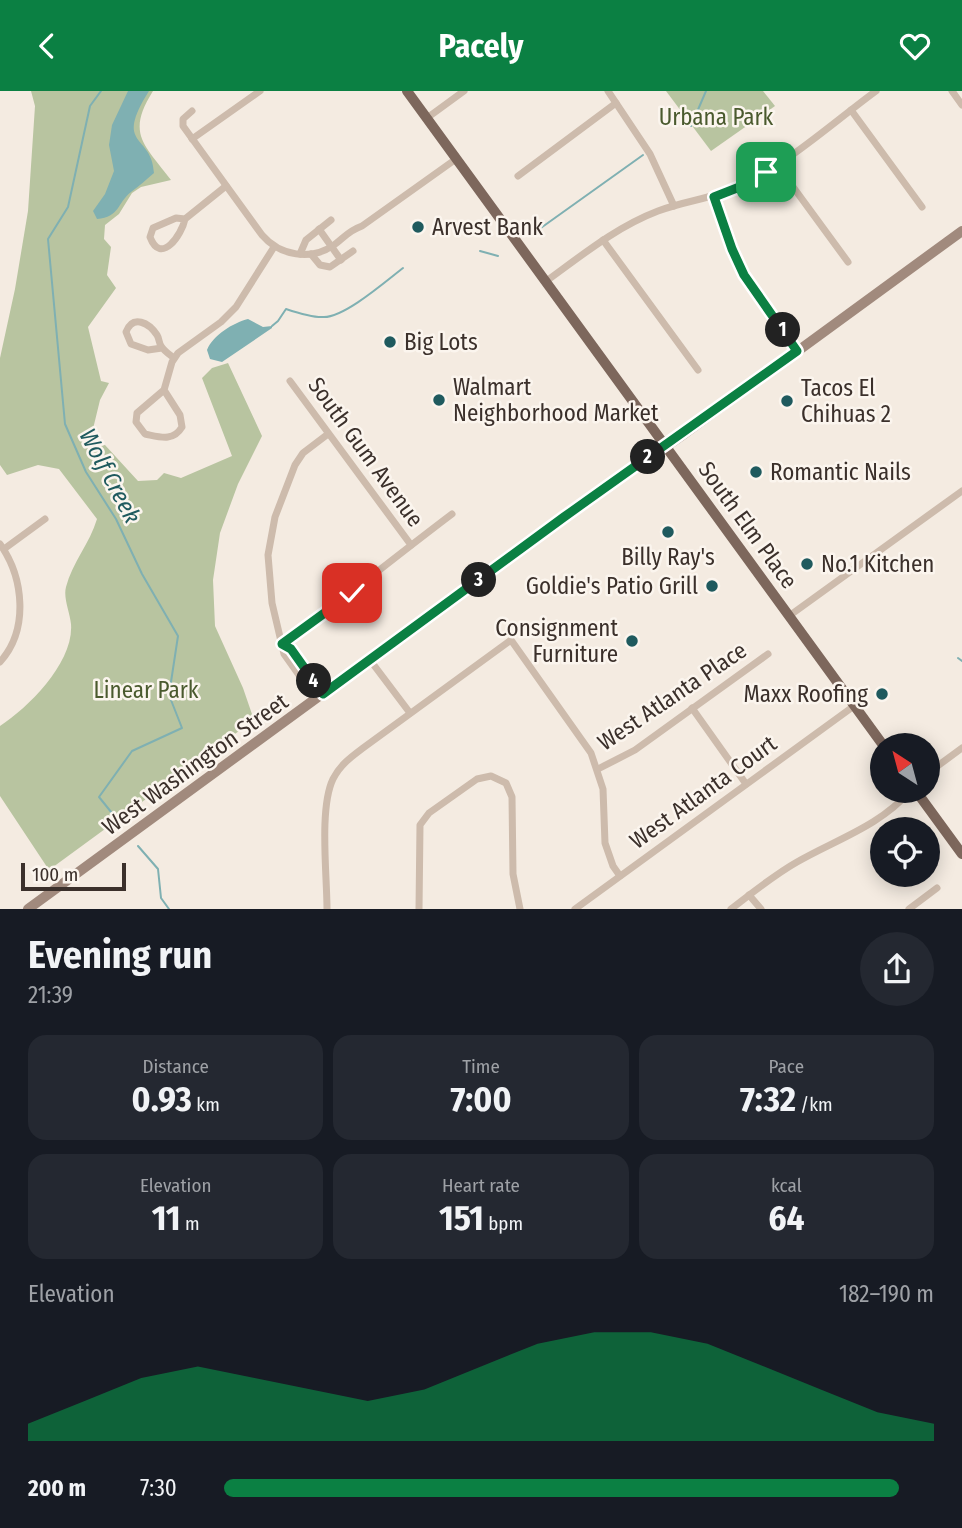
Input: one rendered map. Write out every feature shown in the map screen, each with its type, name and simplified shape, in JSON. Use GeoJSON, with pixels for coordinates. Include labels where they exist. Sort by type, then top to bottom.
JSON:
{"type":"FeatureCollection","features":[{"type":"Feature","properties":{"kind":"main road","name":"South Elm Place"},"geometry":{"type":"LineString","coordinates":[[407,91],[874,733]]}},
{"type":"Feature","properties":{"kind":"main road","name":"West Washington Street"},"geometry":{"type":"LineString","coordinates":[[28,908],[962,231]]}},
{"type":"Feature","properties":{"kind":"main road"},"geometry":{"type":"LineString","coordinates":[[925,803],[962,854]]}},
{"type":"Feature","properties":{"kind":"street"},"geometry":{"type":"LineString","coordinates":[[192,139],[260,91]]}},
{"type":"Feature","properties":{"kind":"street"},"geometry":{"type":"LineString","coordinates":[[427,118],[464,91]]}},
{"type":"Feature","properties":{"kind":"street"},"geometry":{"type":"LineString","coordinates":[[608,91],[650,154],[674,206]]}},
{"type":"Feature","properties":{"kind":"street"},"geometry":{"type":"LineString","coordinates":[[545,282],[603,240],[647,216],[674,206],[714,197],[748,182],[777,165],[876,91]]}},
{"type":"Feature","properties":{"kind":"street"},"geometry":{"type":"LineString","coordinates":[[952,91],[962,104]]}},
{"type":"Feature","properties":{"kind":"street"},"geometry":{"type":"LineString","coordinates":[[519,176],[617,103]]}},
{"type":"Feature","properties":{"kind":"street"},"geometry":{"type":"LineString","coordinates":[[851,110],[922,207]]}},
{"type":"Feature","properties":{"kind":"street"},"geometry":{"type":"LineString","coordinates":[[192,111],[182,122],[262,235],[274,247],[300,254],[311,254],[331,247],[348,231],[362,226],[456,159]]}},
{"type":"Feature","properties":{"kind":"street"},"geometry":{"type":"LineString","coordinates":[[777,165],[848,262]]}},
{"type":"Feature","properties":{"kind":"street"},"geometry":{"type":"LineString","coordinates":[[185,219],[176,218],[153,227],[150,237],[154,245],[160,248],[169,246],[183,230],[185,219],[226,186]]}},
{"type":"Feature","properties":{"kind":"street"},"geometry":{"type":"LineString","coordinates":[[714,197],[744,275],[797,351]]}},
{"type":"Feature","properties":{"kind":"street"},"geometry":{"type":"LineString","coordinates":[[300,254],[306,240],[331,220]]}},
{"type":"Feature","properties":{"kind":"street"},"geometry":{"type":"LineString","coordinates":[[319,229],[341,260]]}},
{"type":"Feature","properties":{"kind":"street"},"geometry":{"type":"LineString","coordinates":[[603,240],[698,370]]}},
{"type":"Feature","properties":{"kind":"street"},"geometry":{"type":"LineString","coordinates":[[164,390],[180,415],[182,427],[177,434],[170,437],[145,434],[136,422],[137,413],[164,390],[174,358],[231,313],[274,247]]}},
{"type":"Feature","properties":{"kind":"street"},"geometry":{"type":"LineString","coordinates":[[311,254],[320,265],[326,267],[334,266],[353,251]]}},
{"type":"Feature","properties":{"kind":"street"},"geometry":{"type":"LineString","coordinates":[[162,348],[148,350],[133,345],[127,338],[128,326],[136,321],[146,323],[159,337],[162,348],[174,358]]}},
{"type":"Feature","properties":{"kind":"street","name":"South Gum Avenue"},"geometry":{"type":"LineString","coordinates":[[290,381],[411,545]]}},
{"type":"Feature","properties":{"kind":"street"},"geometry":{"type":"LineString","coordinates":[[320,697],[284,654],[276,627],[268,574],[270,536],[295,465],[303,453],[328,434]]}},
{"type":"Feature","properties":{"kind":"street"},"geometry":{"type":"LineString","coordinates":[[789,616],[962,491]]}},
{"type":"Feature","properties":{"kind":"street"},"geometry":{"type":"LineString","coordinates":[[282,644],[452,514]]}},
{"type":"Feature","properties":{"kind":"street"},"geometry":{"type":"LineString","coordinates":[[0,662],[19,625],[21,595],[2,547],[45,519]]}},
{"type":"Feature","properties":{"kind":"street"},"geometry":{"type":"LineString","coordinates":[[327,908],[326,814],[332,782],[344,763],[511,640],[586,744],[598,769],[603,789],[605,843],[613,866],[620,876]]}},
{"type":"Feature","properties":{"kind":"street","name":"West Atlanta Place"},"geometry":{"type":"LineString","coordinates":[[598,769],[635,750],[768,654]]}},
{"type":"Feature","properties":{"kind":"street"},"geometry":{"type":"LineString","coordinates":[[370,660],[410,713]]}},
{"type":"Feature","properties":{"kind":"street","name":"West Atlanta Court"},"geometry":{"type":"LineString","coordinates":[[575,908],[854,706]]}},
{"type":"Feature","properties":{"kind":"street"},"geometry":{"type":"LineString","coordinates":[[692,708],[746,784]]}},
{"type":"Feature","properties":{"kind":"street"},"geometry":{"type":"LineString","coordinates":[[940,764],[962,748]]}},
{"type":"Feature","properties":{"kind":"street"},"geometry":{"type":"LineString","coordinates":[[419,908],[418,832],[423,819],[477,779],[491,776],[506,783],[512,797],[513,874],[520,908]]}},
{"type":"Feature","properties":{"kind":"street"},"geometry":{"type":"LineString","coordinates":[[731,908],[798,861],[864,827],[897,803]]}},
{"type":"Feature","properties":{"kind":"street"},"geometry":{"type":"LineString","coordinates":[[909,908],[937,888]]}},
{"type":"Feature","properties":{"kind":"street"},"geometry":{"type":"LineString","coordinates":[[749,895],[761,908]]}},
{"type":"Feature","properties":{"kind":"green space","name":"Linear Park"},"geometry":{"type":"Polygon","coordinates":[[[31,91],[153,91],[145,106],[140,129],[146,147],[171,180],[141,187],[132,193],[119,214],[105,225],[104,239],[111,247],[107,275],[116,288],[88,327],[101,381],[109,383],[100,400],[92,433],[100,446],[105,445],[138,481],[157,480],[164,473],[181,478],[232,456],[202,378],[212,368],[228,363],[262,436],[238,484],[220,533],[213,580],[215,626],[243,688],[254,720],[49,870],[0,796],[0,726],[24,707],[48,682],[65,653],[71,624],[65,591],[72,570],[97,519],[59,469],[38,465],[7,475],[0,465],[0,358],[28,211],[35,106],[31,91]]]}},
{"type":"Feature","properties":{"kind":"green space","name":"Urbana Park"},"geometry":{"type":"Polygon","coordinates":[[[666,91],[763,91],[775,106],[711,151],[666,91]]]}},
{"type":"Feature","properties":{"kind":"water"},"geometry":{"type":"Polygon","coordinates":[[[128,91],[149,91],[134,122],[134,131],[152,160],[154,173],[126,196],[114,212],[97,219],[93,211],[105,194],[114,171],[109,145],[112,125],[128,91]]]}},
{"type":"Feature","properties":{"kind":"water"},"geometry":{"type":"Polygon","coordinates":[[[248,319],[263,327],[272,328],[222,362],[210,359],[207,350],[214,339],[236,323],[248,319]]]}},
{"type":"Feature","properties":{"kind":"waterway","name":"Wolf Creek"},"geometry":{"type":"LineString","coordinates":[[101,91],[90,106],[68,207],[48,239],[65,424],[86,472],[116,519],[142,574],[178,636],[169,695],[182,728],[132,751],[99,797],[120,823]]}},
{"type":"Feature","properties":{"kind":"waterway"},"geometry":{"type":"LineString","coordinates":[[691,126],[706,91]]}},
{"type":"Feature","properties":{"kind":"waterway"},"geometry":{"type":"LineString","coordinates":[[531,235],[643,155]]}},
{"type":"Feature","properties":{"kind":"waterway"},"geometry":{"type":"LineString","coordinates":[[480,251],[498,256]]}},
{"type":"Feature","properties":{"kind":"waterway"},"geometry":{"type":"LineString","coordinates":[[272,326],[286,309],[320,317],[343,311],[403,268]]}},
{"type":"Feature","properties":{"kind":"waterway"},"geometry":{"type":"LineString","coordinates":[[958,658],[962,661]]}},
{"type":"Feature","properties":{"kind":"waterway","name":"Wolf Creek"},"geometry":{"type":"LineString","coordinates":[[138,846],[158,869],[161,898],[169,909]]}},
{"type":"Feature","properties":{"kind":"place","name":"Arvest Bank"},"geometry":{"type":"Point","coordinates":[418,227]}},
{"type":"Feature","properties":{"kind":"place","name":"Big Lots"},"geometry":{"type":"Point","coordinates":[390,342]}},
{"type":"Feature","properties":{"kind":"place","name":"Walmart Neighborhood Market"},"geometry":{"type":"Point","coordinates":[439,400]}},
{"type":"Feature","properties":{"kind":"place","name":"Tacos El Chihuas 2"},"geometry":{"type":"Point","coordinates":[787,401]}},
{"type":"Feature","properties":{"kind":"place","name":"Romantic Nails"},"geometry":{"type":"Point","coordinates":[756,472]}},
{"type":"Feature","properties":{"kind":"place","name":"Billy Ray's"},"geometry":{"type":"Point","coordinates":[668,532]}},
{"type":"Feature","properties":{"kind":"place","name":"No.1 Kitchen"},"geometry":{"type":"Point","coordinates":[807,564]}},
{"type":"Feature","properties":{"kind":"place","name":"Goldie's Patio Grill"},"geometry":{"type":"Point","coordinates":[712,586]}},
{"type":"Feature","properties":{"kind":"place","name":"Consignment Furniture"},"geometry":{"type":"Point","coordinates":[632,641]}},
{"type":"Feature","properties":{"kind":"place","name":"Maxx Roofing"},"geometry":{"type":"Point","coordinates":[882,694]}},
{"type":"Feature","properties":{"kind":"route"},"geometry":{"type":"LineString","coordinates":[[352,593],[282,644],[291,649],[323,694],[564,517],[680,437],[797,351],[744,275],[714,197],[742,186],[766,172]]}}]}
